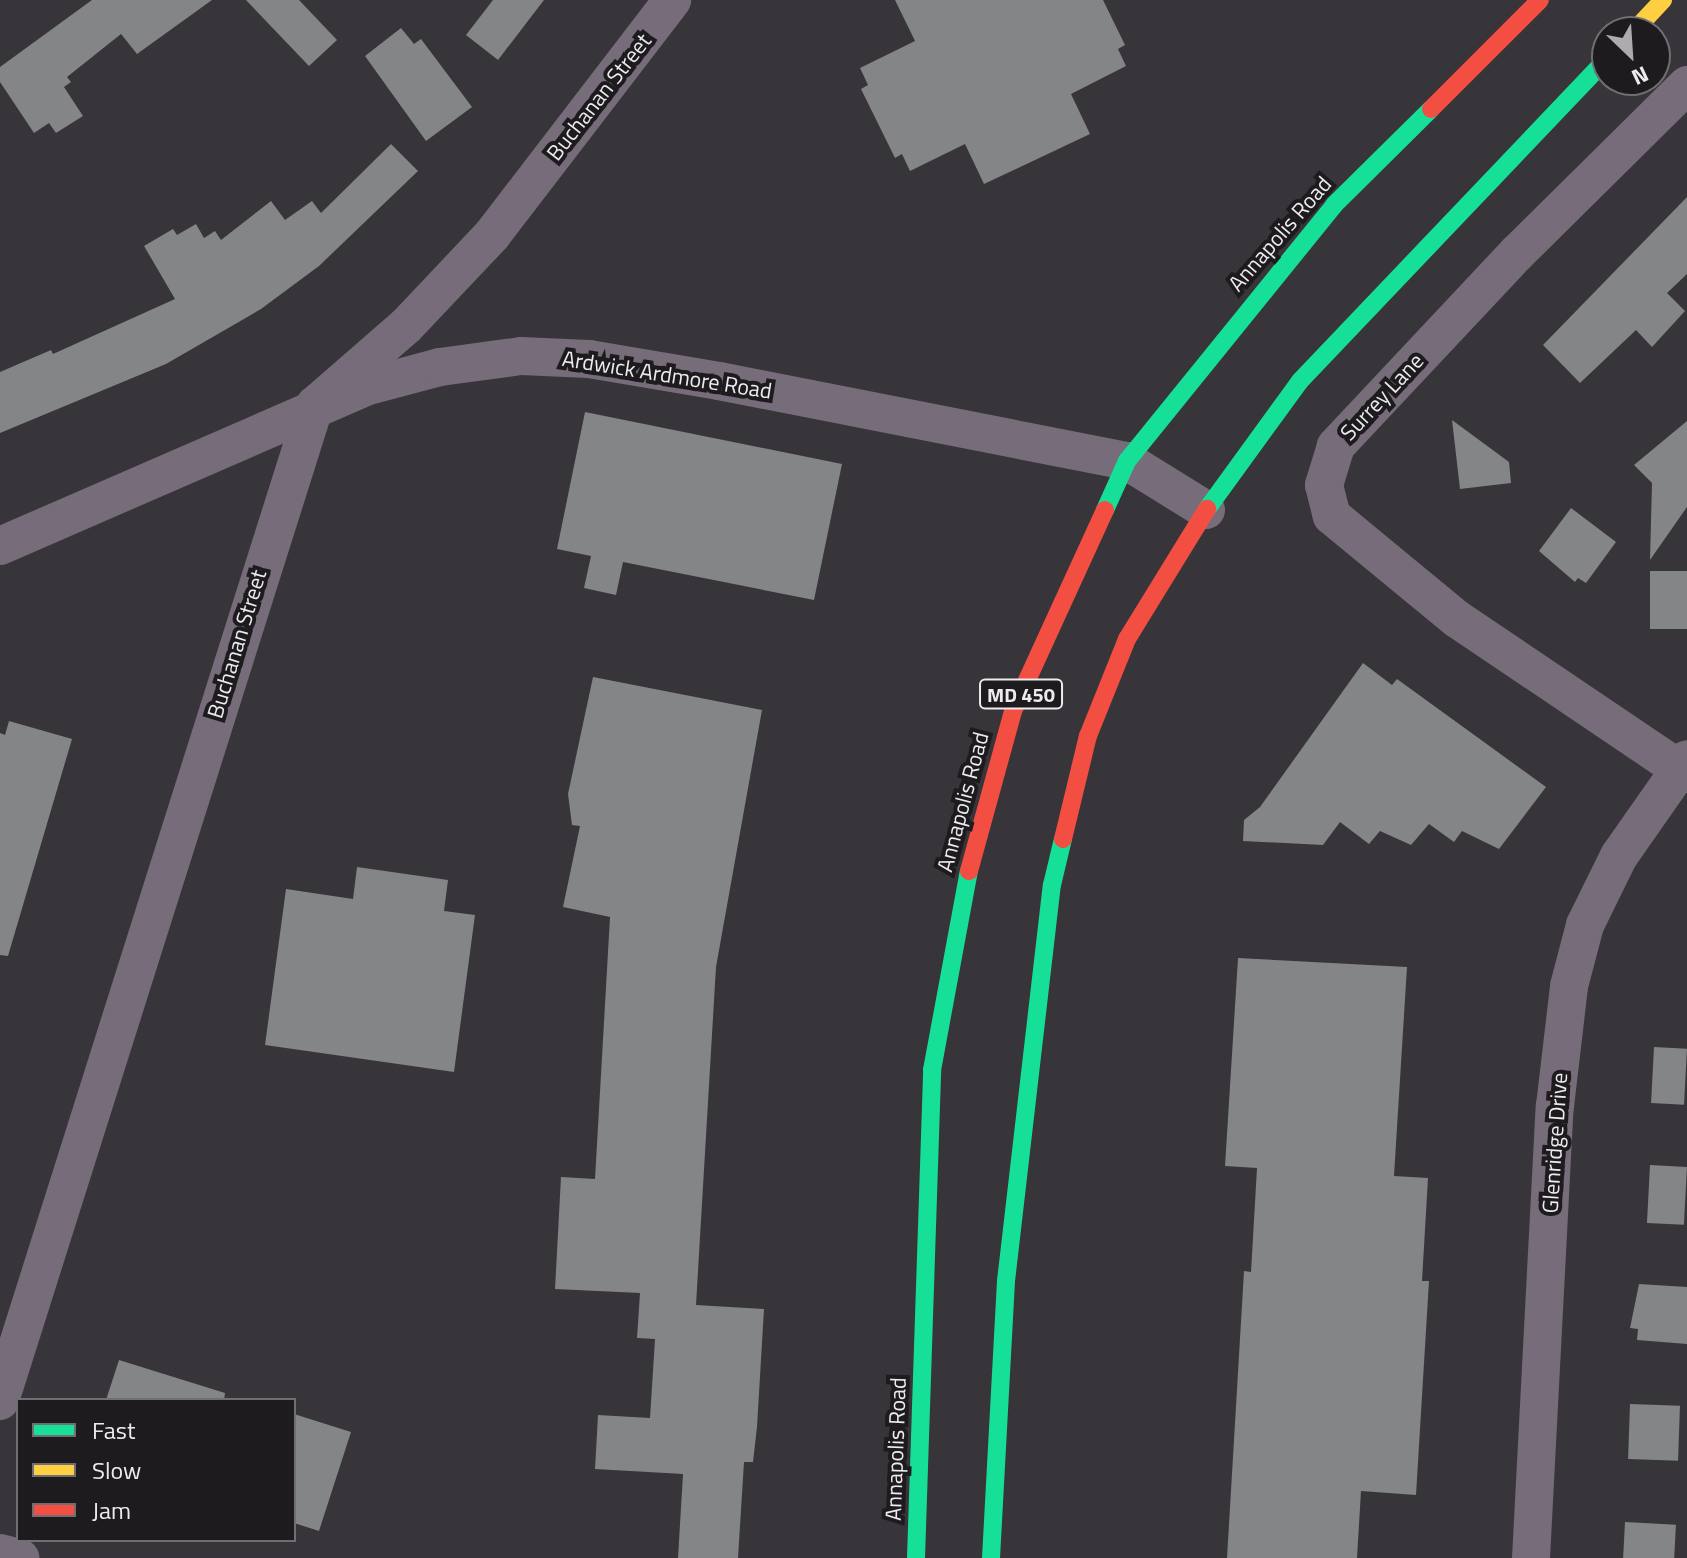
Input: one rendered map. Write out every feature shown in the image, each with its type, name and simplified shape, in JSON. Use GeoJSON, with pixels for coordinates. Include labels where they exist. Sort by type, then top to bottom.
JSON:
{"type":"FeatureCollection","features":[{"type":"Feature","properties":{"kind":"main road","name":"Annapolis Road"},"geometry":{"type":"LineString","coordinates":[[916,1558],[932,1070],[947,967],[972,853],[1013,711],[1127,461],[1334,205],[1540,0]]}},
{"type":"Feature","properties":{"kind":"main road"},"geometry":{"type":"LineString","coordinates":[[1648,16],[1663,0]]}},
{"type":"Feature","properties":{"kind":"main road","name":"MD 450"},"geometry":{"type":"LineString","coordinates":[[991,1558],[1006,1281],[1052,885],[1088,736],[1127,639],[1206,510],[1300,381],[1591,76]]}},
{"type":"Feature","properties":{"kind":"street","name":"Buchanan Street"},"geometry":{"type":"LineString","coordinates":[[0,1401],[315,405],[406,326],[492,235],[672,0]]}},
{"type":"Feature","properties":{"kind":"street","name":"Surrey Lane"},"geometry":{"type":"LineString","coordinates":[[1684,767],[1457,619],[1332,516],[1324,485],[1336,446],[1517,253],[1687,85]]}},
{"type":"Feature","properties":{"kind":"street","name":"Ardwick Ardmore Road"},"geometry":{"type":"LineString","coordinates":[[0,546],[315,405],[440,367],[521,356],[589,359],[1127,461],[1206,510]]}},
{"type":"Feature","properties":{"kind":"street","name":"Glenridge Drive"},"geometry":{"type":"LineString","coordinates":[[1531,1558],[1555,1106],[1569,986],[1585,925],[1619,856],[1684,767]]}},
{"type":"Feature","properties":{"kind":"street"},"geometry":{"type":"LineString","coordinates":[[0,1553],[20,1558]]}},
{"type":"Feature","properties":{"kind":"building"},"geometry":{"type":"Polygon","coordinates":[[[92,0],[212,0],[137,54],[121,34],[67,77],[71,82],[64,87],[83,116],[56,133],[49,123],[34,133],[0,82],[0,67],[92,0]]]}},
{"type":"Feature","properties":{"kind":"building"},"geometry":{"type":"Polygon","coordinates":[[[246,0],[299,0],[337,40],[309,66],[246,0]]]}},
{"type":"Feature","properties":{"kind":"building"},"geometry":{"type":"Polygon","coordinates":[[[493,0],[544,0],[498,60],[466,35],[493,0]]]}},
{"type":"Feature","properties":{"kind":"building"},"geometry":{"type":"Polygon","coordinates":[[[895,0],[1103,0],[1125,45],[1118,49],[1126,66],[1071,94],[1090,134],[984,184],[965,144],[910,171],[902,154],[895,158],[861,89],[868,85],[860,68],[915,41],[895,0]]]}},
{"type":"Feature","properties":{"kind":"building"},"geometry":{"type":"Polygon","coordinates":[[[401,28],[414,44],[421,39],[472,107],[426,141],[365,56],[401,28]]]}},
{"type":"Feature","properties":{"kind":"building"},"geometry":{"type":"Polygon","coordinates":[[[391,144],[418,171],[319,266],[261,309],[166,364],[0,433],[0,372],[51,350],[53,354],[175,299],[144,246],[173,229],[177,235],[196,224],[204,238],[215,231],[221,240],[271,201],[285,220],[312,201],[321,213],[391,144]]]}},
{"type":"Feature","properties":{"kind":"building"},"geometry":{"type":"Polygon","coordinates":[[[1687,197],[1687,274],[1667,293],[1685,311],[1652,347],[1636,330],[1580,383],[1543,345],[1687,197]]]}},
{"type":"Feature","properties":{"kind":"building"},"geometry":{"type":"Polygon","coordinates":[[[585,412],[842,464],[814,600],[623,562],[616,595],[584,588],[591,556],[557,549],[585,412]]]}},
{"type":"Feature","properties":{"kind":"building"},"geometry":{"type":"Polygon","coordinates":[[[1452,420],[1509,462],[1511,483],[1460,489],[1452,420]]]}},
{"type":"Feature","properties":{"kind":"building"},"geometry":{"type":"Polygon","coordinates":[[[1687,421],[1687,507],[1650,560],[1652,483],[1634,465],[1687,421]]]}},
{"type":"Feature","properties":{"kind":"building"},"geometry":{"type":"Polygon","coordinates":[[[1571,508],[1616,542],[1586,583],[1578,578],[1575,582],[1539,551],[1571,508]]]}},
{"type":"Feature","properties":{"kind":"building"},"geometry":{"type":"Polygon","coordinates":[[[1650,571],[1687,571],[1687,629],[1650,629],[1650,571]]]}},
{"type":"Feature","properties":{"kind":"building"},"geometry":{"type":"Polygon","coordinates":[[[1363,663],[1392,685],[1397,679],[1546,787],[1499,849],[1462,831],[1454,842],[1429,824],[1411,845],[1380,831],[1369,844],[1340,822],[1323,845],[1243,841],[1244,820],[1260,807],[1363,663]]]}},
{"type":"Feature","properties":{"kind":"building"},"geometry":{"type":"Polygon","coordinates":[[[593,677],[762,710],[716,967],[696,1305],[764,1309],[757,1427],[753,1462],[744,1462],[738,1558],[678,1558],[683,1474],[595,1469],[598,1415],[650,1418],[655,1339],[637,1338],[640,1293],[555,1289],[561,1177],[595,1179],[610,917],[563,907],[580,826],[572,825],[568,794],[593,677]]]}},
{"type":"Feature","properties":{"kind":"building"},"geometry":{"type":"Polygon","coordinates":[[[9,721],[72,739],[8,956],[0,955],[0,733],[5,735],[9,721]]]}},
{"type":"Feature","properties":{"kind":"building"},"geometry":{"type":"Polygon","coordinates":[[[357,867],[448,880],[444,911],[475,915],[454,1072],[265,1045],[286,889],[353,899],[357,867]]]}},
{"type":"Feature","properties":{"kind":"building"},"geometry":{"type":"Polygon","coordinates":[[[1238,958],[1407,967],[1394,1176],[1428,1178],[1422,1281],[1429,1281],[1416,1495],[1361,1491],[1357,1558],[1227,1558],[1244,1271],[1251,1272],[1257,1168],[1225,1166],[1238,958]]]}},
{"type":"Feature","properties":{"kind":"building"},"geometry":{"type":"Polygon","coordinates":[[[1654,1047],[1687,1049],[1684,1105],[1651,1103],[1654,1047]]]}},
{"type":"Feature","properties":{"kind":"building"},"geometry":{"type":"Polygon","coordinates":[[[1650,1165],[1687,1167],[1684,1225],[1647,1223],[1650,1165]]]}},
{"type":"Feature","properties":{"kind":"building"},"geometry":{"type":"Polygon","coordinates":[[[1639,1284],[1687,1287],[1687,1344],[1637,1340],[1638,1329],[1630,1328],[1639,1284]]]}},
{"type":"Feature","properties":{"kind":"building"},"geometry":{"type":"Polygon","coordinates":[[[119,1360],[225,1393],[224,1398],[107,1398],[119,1360]]]}},
{"type":"Feature","properties":{"kind":"building"},"geometry":{"type":"Polygon","coordinates":[[[1630,1404],[1680,1406],[1678,1461],[1628,1459],[1630,1404]]]}},
{"type":"Feature","properties":{"kind":"building"},"geometry":{"type":"Polygon","coordinates":[[[296,1415],[351,1432],[319,1531],[296,1524],[296,1415]]]}},
{"type":"Feature","properties":{"kind":"building"},"geometry":{"type":"Polygon","coordinates":[[[1625,1522],[1676,1525],[1674,1558],[1623,1558],[1625,1522]]]}},
{"type":"Feature","properties":{"kind":"traffic: fast"},"geometry":{"type":"LineString","coordinates":[[1207,509],[1300,381],[1591,76]]}},
{"type":"Feature","properties":{"kind":"traffic: fast"},"geometry":{"type":"LineString","coordinates":[[1105,510],[1127,461],[1334,205],[1431,109]]}},
{"type":"Feature","properties":{"kind":"traffic: fast"},"geometry":{"type":"LineString","coordinates":[[991,1558],[1006,1281],[1052,885],[1063,839]]}},
{"type":"Feature","properties":{"kind":"traffic: fast"},"geometry":{"type":"LineString","coordinates":[[916,1558],[932,1070],[969,871]]}},
{"type":"Feature","properties":{"kind":"traffic: slow"},"geometry":{"type":"LineString","coordinates":[[1648,16],[1663,0]]}},
{"type":"Feature","properties":{"kind":"traffic: jam"},"geometry":{"type":"LineString","coordinates":[[1431,109],[1540,0]]}},
{"type":"Feature","properties":{"kind":"traffic: jam"},"geometry":{"type":"LineString","coordinates":[[1063,839],[1088,736],[1127,639],[1207,509]]}},
{"type":"Feature","properties":{"kind":"traffic: jam"},"geometry":{"type":"LineString","coordinates":[[969,871],[1013,711],[1105,510]]}}]}
